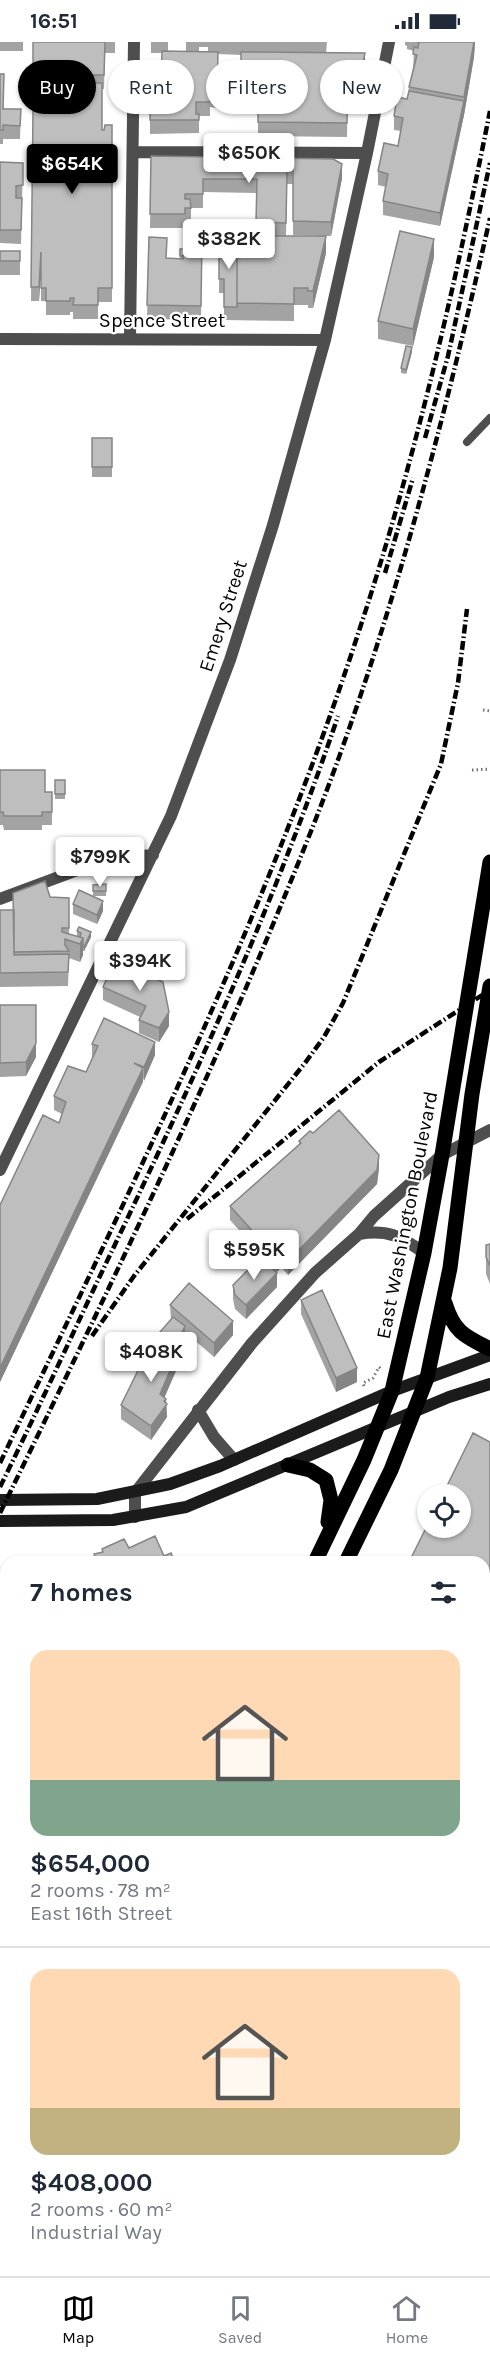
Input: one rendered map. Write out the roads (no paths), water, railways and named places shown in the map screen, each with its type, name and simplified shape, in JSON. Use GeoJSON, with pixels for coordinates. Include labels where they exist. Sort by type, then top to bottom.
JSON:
{"type":"FeatureCollection","features":[{"type":"Feature","properties":{"kind":"main road","name":"East Washington Boulevard"},"geometry":{"type":"LineString","coordinates":[[318,1556],[392,1391],[424,1252],[442,1155],[490,862]]}},
{"type":"Feature","properties":{"kind":"main road","name":"East Washington Boulevard"},"geometry":{"type":"LineString","coordinates":[[349,1556],[416,1411],[428,1378],[444,1300],[490,986]]}},
{"type":"Feature","properties":{"kind":"main road"},"geometry":{"type":"LineString","coordinates":[[444,1300],[450,1319],[459,1333],[490,1349]]}},
{"type":"Feature","properties":{"kind":"main road"},"geometry":{"type":"LineString","coordinates":[[0,1500],[97,1499],[170,1484],[234,1460],[392,1391],[490,1355]]}},
{"type":"Feature","properties":{"kind":"main road"},"geometry":{"type":"LineString","coordinates":[[0,1521],[135,1517],[186,1507],[377,1426],[490,1383]]}},
{"type":"Feature","properties":{"kind":"main road"},"geometry":{"type":"LineString","coordinates":[[288,1465],[310,1470],[326,1480],[331,1500],[325,1539]]}},
{"type":"Feature","properties":{"kind":"street"},"geometry":{"type":"LineString","coordinates":[[130,339],[134,42]]}},
{"type":"Feature","properties":{"kind":"street","name":"Emery Street"},"geometry":{"type":"LineString","coordinates":[[0,1170],[124,909],[171,816],[230,660],[273,525],[325,340],[389,42]]}},
{"type":"Feature","properties":{"kind":"street"},"geometry":{"type":"LineString","coordinates":[[132,152],[367,153]]}},
{"type":"Feature","properties":{"kind":"street","name":"Spence Street"},"geometry":{"type":"LineString","coordinates":[[0,339],[325,340]]}},
{"type":"Feature","properties":{"kind":"street"},"geometry":{"type":"LineString","coordinates":[[0,899],[107,859],[153,855]]}},
{"type":"Feature","properties":{"kind":"street"},"geometry":{"type":"LineString","coordinates":[[135,1517],[135,1493],[252,1343],[315,1274],[374,1216],[442,1155],[490,1130]]}},
{"type":"Feature","properties":{"kind":"street"},"geometry":{"type":"LineString","coordinates":[[358,1234],[387,1231],[401,1236],[424,1252]]}},
{"type":"Feature","properties":{"kind":"street"},"geometry":{"type":"LineString","coordinates":[[198,1410],[214,1437],[234,1460]]}},
{"type":"Feature","properties":{"kind":"lane"},"geometry":{"type":"LineString","coordinates":[[467,441],[490,418]]}},
{"type":"Feature","properties":{"kind":"railway"},"geometry":{"type":"LineString","coordinates":[[0,1463],[193,1053],[282,844],[322,738],[359,631],[416,438],[463,242],[490,111]]}},
{"type":"Feature","properties":{"kind":"railway"},"geometry":{"type":"LineString","coordinates":[[425,438],[448,356],[490,163]]}},
{"type":"Feature","properties":{"kind":"railway"},"geometry":{"type":"LineString","coordinates":[[0,1513],[204,1084],[315,821],[368,673],[414,523],[454,371],[490,218]]}},
{"type":"Feature","properties":{"kind":"railway"},"geometry":{"type":"LineString","coordinates":[[385,573],[413,478]]}},
{"type":"Feature","properties":{"kind":"railway"},"geometry":{"type":"LineString","coordinates":[[92,1336],[134,1276],[305,1063],[324,1037],[343,1003],[441,764],[458,683],[467,609]]}},
{"type":"Feature","properties":{"kind":"railway"},"geometry":{"type":"LineString","coordinates":[[0,1487],[164,1140],[227,1000],[286,859],[338,716]]}},
{"type":"Feature","properties":{"kind":"railway"},"geometry":{"type":"LineString","coordinates":[[187,1219],[379,1062],[490,990]]}}]}
